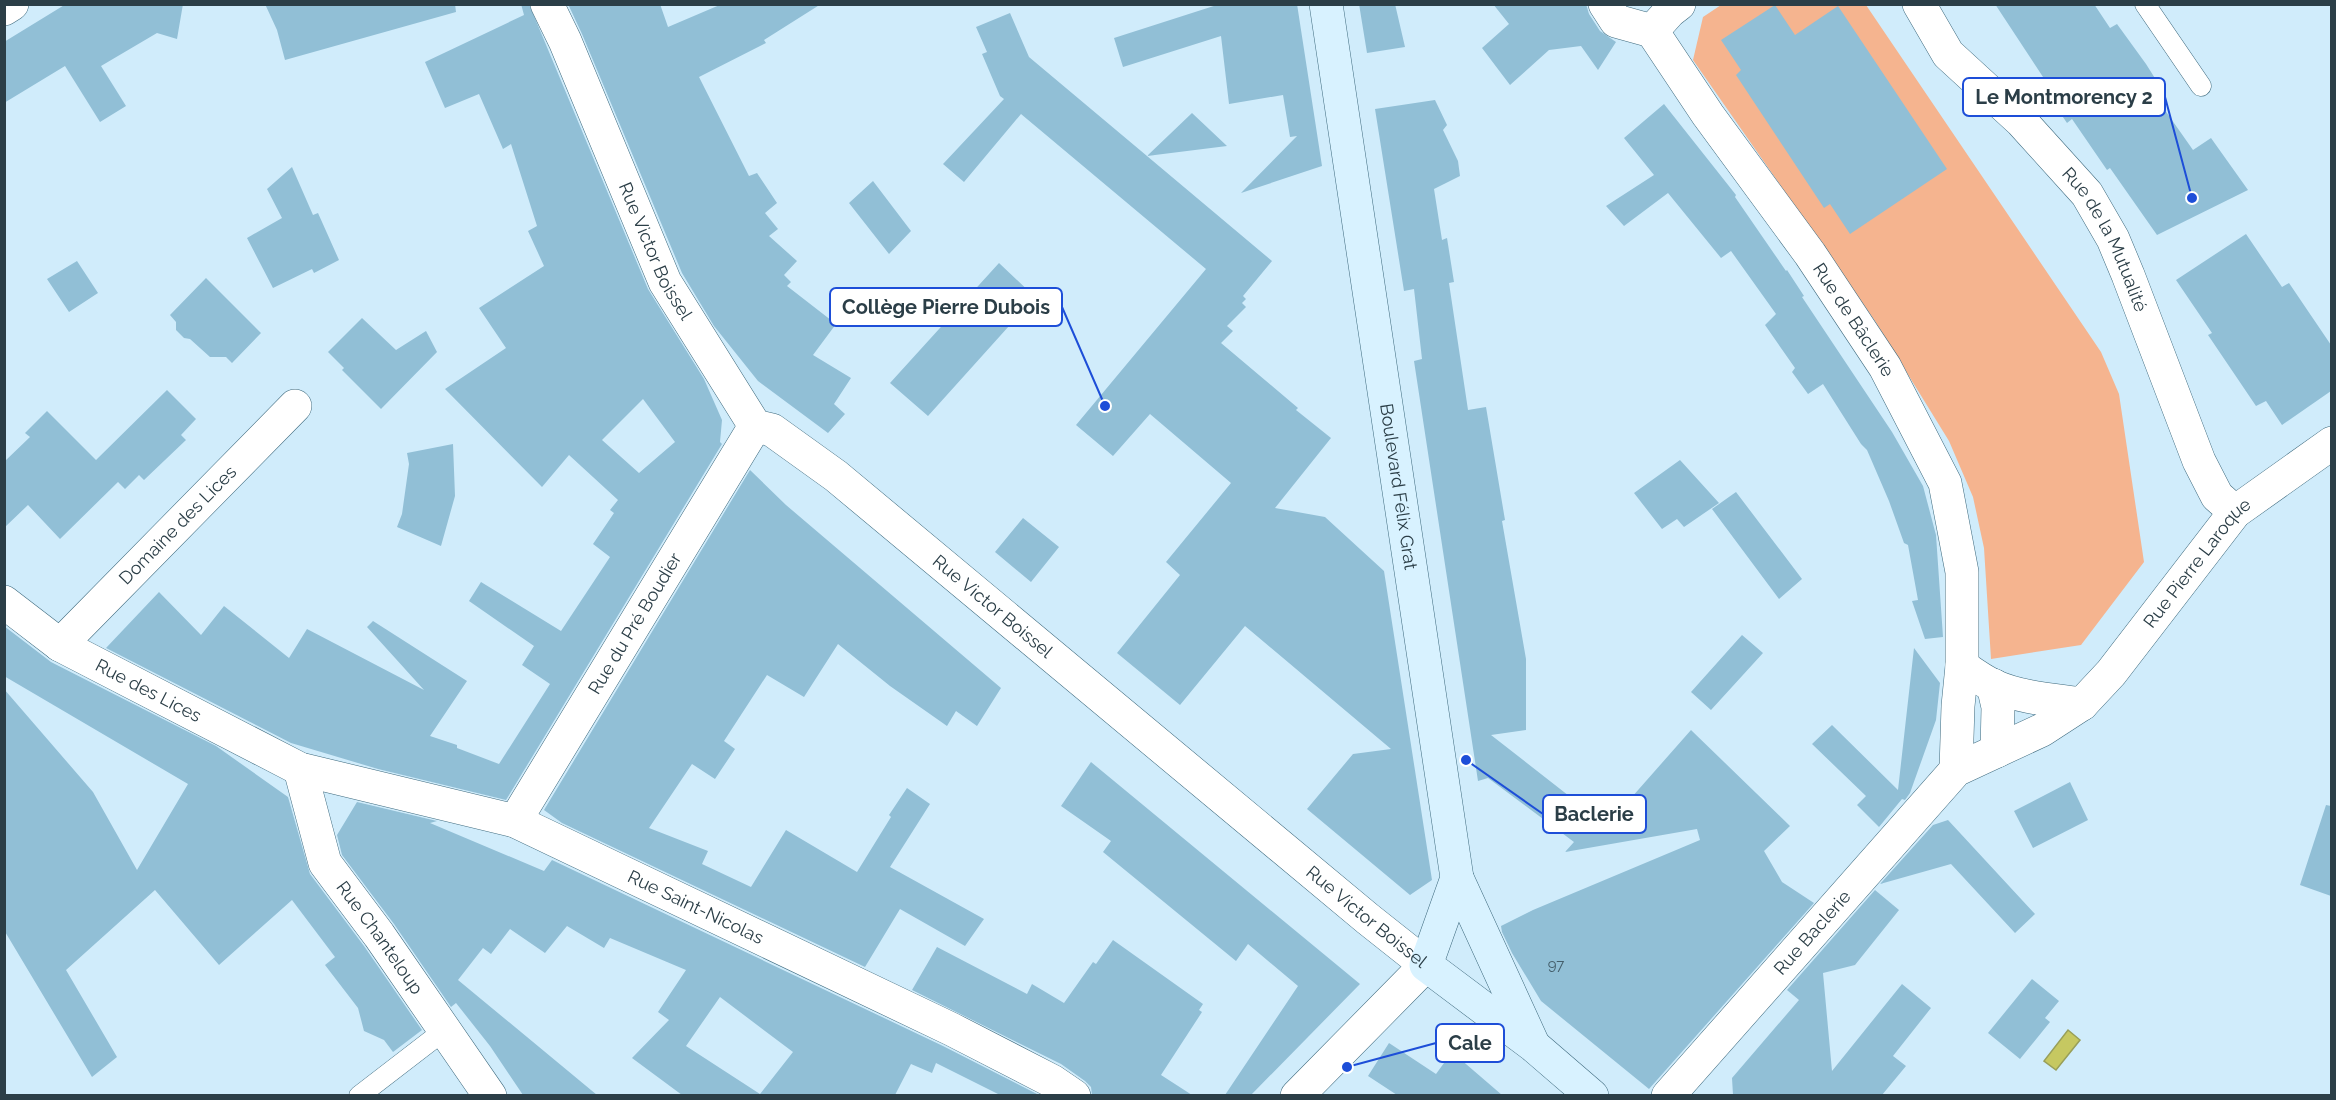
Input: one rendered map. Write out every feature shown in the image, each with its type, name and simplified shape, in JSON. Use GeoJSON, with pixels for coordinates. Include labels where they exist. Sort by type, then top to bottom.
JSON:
{"type":"FeatureCollection","features":[{"type":"Feature","properties":{"kind":"main road","name":"Boulevard Félix Grat"},"geometry":{"type":"LineString","coordinates":[[1326,4],[1457,879],[1426,965]]}},
{"type":"Feature","properties":{"kind":"main road"},"geometry":{"type":"LineString","coordinates":[[1457,879],[1534,1046]]}},
{"type":"Feature","properties":{"kind":"main road","name":"Rue Victor Boissel"},"geometry":{"type":"LineString","coordinates":[[1426,965],[1534,1046],[1592,1095]]}},
{"type":"Feature","properties":{"kind":"street"},"geometry":{"type":"LineString","coordinates":[[4,9],[12,4]]}},
{"type":"Feature","properties":{"kind":"street","name":"Rue Victor Boissel"},"geometry":{"type":"LineString","coordinates":[[547,4],[565,41],[665,282],[755,426],[772,430],[836,476],[1359,912],[1426,965]]}},
{"type":"Feature","properties":{"kind":"street"},"geometry":{"type":"LineString","coordinates":[[1605,4],[1616,21],[1652,31],[1679,4]]}},
{"type":"Feature","properties":{"kind":"street","name":"Rue de la Mutualité"},"geometry":{"type":"LineString","coordinates":[[1919,4],[1948,54],[2021,121],[2087,194],[2112,239],[2128,275],[2199,461],[2217,496],[2235,512]]}},
{"type":"Feature","properties":{"kind":"street","name":"Rue de Bâclerie"},"geometry":{"type":"LineString","coordinates":[[1652,31],[1714,123],[1810,254],[1885,367],[1946,483],[1962,572],[1962,666]]}},
{"type":"Feature","properties":{"kind":"street","name":"Domaine des Lices"},"geometry":{"type":"LineString","coordinates":[[60,645],[295,406]]}},
{"type":"Feature","properties":{"kind":"street","name":"Rue du Pré Boudier"},"geometry":{"type":"LineString","coordinates":[[515,821],[755,426]]}},
{"type":"Feature","properties":{"kind":"street","name":"Rue Pierre Laroque"},"geometry":{"type":"LineString","coordinates":[[1997,750],[2042,730],[2082,704],[2111,674],[2235,512],[2331,443]]}},
{"type":"Feature","properties":{"kind":"street","name":"Rue des Lices"},"geometry":{"type":"LineString","coordinates":[[4,602],[60,645],[300,769]]}},
{"type":"Feature","properties":{"kind":"street"},"geometry":{"type":"LineString","coordinates":[[1956,770],[1962,666],[1993,685],[2017,693],[2082,704]]}},
{"type":"Feature","properties":{"kind":"street"},"geometry":{"type":"LineString","coordinates":[[1993,685],[1998,707],[1997,750]]}},
{"type":"Feature","properties":{"kind":"street","name":"Rue Baclerie"},"geometry":{"type":"LineString","coordinates":[[1668,1095],[1956,770],[1997,750]]}},
{"type":"Feature","properties":{"kind":"street","name":"Rue Saint-Nicolas"},"geometry":{"type":"LineString","coordinates":[[300,769],[515,821],[951,1029],[1052,1081],[1074,1095]]}},
{"type":"Feature","properties":{"kind":"street","name":"Rue Chanteloup"},"geometry":{"type":"LineString","coordinates":[[300,769],[325,863],[446,1029],[490,1095]]}},
{"type":"Feature","properties":{"kind":"street"},"geometry":{"type":"LineString","coordinates":[[1297,1095],[1426,965]]}},
{"type":"Feature","properties":{"kind":"lane"},"geometry":{"type":"LineString","coordinates":[[2145,4],[2200,86]]}},
{"type":"Feature","properties":{"kind":"lane"},"geometry":{"type":"LineString","coordinates":[[359,1095],[446,1029]]}},
{"type":"Feature","properties":{"kind":"shaded area"},"geometry":{"type":"Polygon","coordinates":[[[1721,5],[1866,5],[2101,352],[2119,394],[2144,562],[2081,645],[1991,659],[1984,548],[1973,497],[1949,441],[1875,321],[1693,60],[1703,17],[1721,5]]]}},
{"type":"Feature","properties":{"kind":"shaded area"},"geometry":{"type":"Polygon","coordinates":[[[2068,1030],[2080,1040],[2056,1070],[2044,1061],[2068,1030]]]}},
{"type":"Feature","properties":{"kind":"building"},"geometry":{"type":"Polygon","coordinates":[[[66,4],[183,4],[177,39],[157,33],[101,66],[126,106],[100,122],[65,66],[4,103],[4,42],[66,4]]]}},
{"type":"Feature","properties":{"kind":"building"},"geometry":{"type":"Polygon","coordinates":[[[265,4],[455,4],[456,12],[285,60],[277,30],[265,4]]]}},
{"type":"Feature","properties":{"kind":"building"},"geometry":{"type":"Polygon","coordinates":[[[521,4],[529,4],[648,289],[704,379],[722,420],[720,442],[722,444],[506,800],[378,769],[291,743],[106,648],[159,592],[201,635],[224,606],[289,658],[307,629],[424,690],[367,627],[373,621],[467,681],[430,736],[457,745],[457,748],[499,764],[550,684],[522,665],[534,646],[469,601],[481,582],[561,631],[610,557],[593,544],[614,513],[610,510],[618,500],[569,455],[542,487],[445,389],[506,348],[479,308],[544,266],[528,231],[537,226],[511,144],[503,149],[479,94],[445,108],[425,62],[524,15],[521,4]],[[643,399],[602,440],[639,473],[675,442],[643,399]]]}},
{"type":"Feature","properties":{"kind":"building"},"geometry":{"type":"Polygon","coordinates":[[[568,4],[660,4],[668,27],[722,4],[821,4],[764,40],[766,43],[699,77],[749,176],[757,173],[777,203],[765,213],[778,229],[769,236],[797,261],[784,275],[791,282],[787,286],[836,324],[813,355],[851,378],[834,404],[845,414],[828,433],[758,381],[714,326],[682,273],[568,4]]]}},
{"type":"Feature","properties":{"kind":"building"},"geometry":{"type":"Polygon","coordinates":[[[1220,4],[1297,4],[1322,166],[1241,193],[1297,136],[1290,137],[1283,95],[1229,104],[1221,36],[1123,67],[1114,38],[1220,4]]]}},
{"type":"Feature","properties":{"kind":"building"},"geometry":{"type":"Polygon","coordinates":[[[1359,4],[1395,4],[1405,47],[1367,53],[1359,4]]]}},
{"type":"Feature","properties":{"kind":"building"},"geometry":{"type":"Polygon","coordinates":[[[1493,4],[1586,4],[1589,14],[1600,31],[1616,42],[1598,70],[1581,46],[1549,50],[1510,85],[1482,48],[1509,24],[1493,4]]]}},
{"type":"Feature","properties":{"kind":"building"},"geometry":{"type":"Polygon","coordinates":[[[1995,4],[2094,4],[2110,28],[2117,24],[2146,64],[2163,91],[2155,96],[2193,150],[2211,138],[2248,190],[2157,235],[2110,168],[2107,170],[2072,119],[2067,123],[2040,83],[2045,80],[1995,4]]]}},
{"type":"Feature","properties":{"kind":"building"},"geometry":{"type":"Polygon","coordinates":[[[1775,5],[1795,35],[1838,6],[1947,169],[1850,234],[1830,204],[1824,208],[1736,75],[1741,70],[1721,40],[1775,5]]]}},
{"type":"Feature","properties":{"kind":"building"},"geometry":{"type":"Polygon","coordinates":[[[1010,13],[1029,57],[1272,261],[1243,296],[1246,299],[1242,303],[1246,307],[1227,326],[1233,331],[1221,343],[1331,438],[1275,508],[1325,517],[1384,571],[1432,880],[1410,895],[1307,809],[1353,754],[1391,749],[1245,626],[1180,705],[1117,653],[1180,575],[1166,562],[1231,483],[1150,414],[1113,456],[1076,425],[1206,269],[1021,114],[964,182],[943,164],[1004,99],[1000,96],[982,54],[987,52],[976,27],[1010,13]]]}},
{"type":"Feature","properties":{"kind":"building"},"geometry":{"type":"Polygon","coordinates":[[[1435,100],[1447,125],[1443,130],[1458,161],[1460,176],[1434,189],[1442,240],[1447,238],[1454,282],[1449,283],[1468,410],[1486,407],[1505,520],[1502,521],[1526,659],[1526,730],[1491,735],[1596,817],[1613,798],[1624,806],[1691,730],[1790,826],[1764,851],[1782,882],[1814,903],[1649,1089],[1541,1001],[1502,932],[1501,926],[1533,910],[1700,840],[1697,829],[1565,852],[1574,842],[1488,778],[1478,781],[1414,361],[1422,359],[1414,289],[1404,291],[1375,109],[1435,100]]]}},
{"type":"Feature","properties":{"kind":"building"},"geometry":{"type":"Polygon","coordinates":[[[1664,104],[1736,195],[1735,197],[1787,270],[1804,296],[1802,297],[1892,432],[1923,486],[1936,535],[1943,637],[1925,639],[1912,601],[1918,600],[1908,545],[1904,543],[1867,450],[1823,384],[1808,394],[1792,372],[1795,368],[1765,325],[1776,314],[1731,251],[1721,258],[1668,193],[1624,226],[1606,206],[1654,175],[1624,138],[1664,104]]]}},
{"type":"Feature","properties":{"kind":"building"},"geometry":{"type":"Polygon","coordinates":[[[1192,113],[1227,146],[1147,156],[1192,113]]]}},
{"type":"Feature","properties":{"kind":"building"},"geometry":{"type":"Polygon","coordinates":[[[292,167],[313,215],[318,213],[339,260],[314,273],[312,269],[273,288],[247,238],[282,218],[267,189],[292,167]]]}},
{"type":"Feature","properties":{"kind":"building"},"geometry":{"type":"Polygon","coordinates":[[[873,181],[911,231],[889,254],[849,203],[873,181]]]}},
{"type":"Feature","properties":{"kind":"building"},"geometry":{"type":"Polygon","coordinates":[[[2246,234],[2282,287],[2289,283],[2331,345],[2331,391],[2282,425],[2266,401],[2256,406],[2208,335],[2212,333],[2176,280],[2246,234]]]}},
{"type":"Feature","properties":{"kind":"building"},"geometry":{"type":"Polygon","coordinates":[[[77,261],[98,293],[69,312],[47,279],[77,261]]]}},
{"type":"Feature","properties":{"kind":"building"},"geometry":{"type":"Polygon","coordinates":[[[999,263],[1035,297],[928,416],[890,383],[999,263]]]}},
{"type":"Feature","properties":{"kind":"building"},"geometry":{"type":"Polygon","coordinates":[[[206,278],[261,333],[232,363],[226,357],[210,357],[190,339],[184,338],[176,330],[176,322],[170,315],[206,278]]]}},
{"type":"Feature","properties":{"kind":"building"},"geometry":{"type":"Polygon","coordinates":[[[362,318],[396,350],[426,331],[437,352],[381,409],[342,370],[344,368],[328,352],[362,318]]]}},
{"type":"Feature","properties":{"kind":"building"},"geometry":{"type":"Polygon","coordinates":[[[167,390],[196,419],[181,435],[186,440],[144,480],[139,475],[125,489],[118,482],[60,539],[28,505],[4,528],[4,462],[30,437],[25,433],[47,411],[96,460],[167,390]]]}},
{"type":"Feature","properties":{"kind":"building"},"geometry":{"type":"Polygon","coordinates":[[[453,444],[455,496],[441,546],[397,527],[402,514],[409,464],[407,453],[453,444]]]}},
{"type":"Feature","properties":{"kind":"building"},"geometry":{"type":"Polygon","coordinates":[[[1680,460],[1719,503],[1684,527],[1677,519],[1662,529],[1634,493],[1680,460]]]}},
{"type":"Feature","properties":{"kind":"building"},"geometry":{"type":"Polygon","coordinates":[[[750,470],[786,505],[1001,688],[977,726],[956,711],[947,726],[890,686],[838,644],[804,697],[767,675],[724,741],[735,749],[715,779],[692,764],[649,828],[708,851],[702,864],[751,887],[786,830],[857,872],[907,788],[930,804],[890,867],[984,919],[965,946],[900,909],[865,967],[562,823],[544,810],[750,470]]]}},
{"type":"Feature","properties":{"kind":"building"},"geometry":{"type":"Polygon","coordinates":[[[1736,492],[1802,579],[1779,599],[1712,509],[1736,492]]]}},
{"type":"Feature","properties":{"kind":"building"},"geometry":{"type":"Polygon","coordinates":[[[1023,518],[1059,547],[1031,582],[995,552],[1023,518]]]}},
{"type":"Feature","properties":{"kind":"building"},"geometry":{"type":"Polygon","coordinates":[[[4,626],[51,662],[216,746],[288,797],[310,874],[364,946],[422,1030],[393,1052],[384,1040],[364,1031],[358,1008],[325,965],[335,957],[292,900],[219,965],[155,890],[66,970],[117,1057],[92,1077],[4,930],[4,689],[93,792],[137,870],[188,784],[4,676],[4,626]]]}},
{"type":"Feature","properties":{"kind":"building"},"geometry":{"type":"Polygon","coordinates":[[[1742,635],[1763,653],[1711,710],[1691,692],[1742,635]]]}},
{"type":"Feature","properties":{"kind":"building"},"geometry":{"type":"Polygon","coordinates":[[[1914,648],[1940,683],[1936,720],[1910,793],[1905,800],[1902,799],[1879,827],[1857,805],[1866,796],[1812,744],[1832,725],[1898,790],[1914,648]]]}},
{"type":"Feature","properties":{"kind":"building"},"geometry":{"type":"Polygon","coordinates":[[[1091,762],[1360,984],[1251,1095],[1225,1095],[1298,986],[1248,944],[1236,961],[1103,852],[1111,841],[1061,806],[1091,762]]]}},
{"type":"Feature","properties":{"kind":"building"},"geometry":{"type":"Polygon","coordinates":[[[2070,782],[2088,820],[2033,848],[2014,811],[2070,782]]]}},
{"type":"Feature","properties":{"kind":"building"},"geometry":{"type":"Polygon","coordinates":[[[357,802],[437,821],[430,823],[544,871],[552,860],[943,1046],[1039,1095],[1000,1095],[936,1063],[932,1073],[911,1064],[895,1095],[682,1095],[632,1058],[669,1020],[658,1012],[686,970],[610,938],[604,948],[567,926],[545,953],[510,929],[491,954],[483,948],[458,980],[597,1095],[523,1095],[490,1046],[456,1003],[451,1007],[394,924],[342,855],[337,835],[357,802]],[[720,997],[686,1046],[760,1094],[793,1052],[720,997]]]}},
{"type":"Feature","properties":{"kind":"building"},"geometry":{"type":"Polygon","coordinates":[[[2326,805],[2331,806],[2331,896],[2300,885],[2326,805]]]}},
{"type":"Feature","properties":{"kind":"building"},"geometry":{"type":"Polygon","coordinates":[[[1948,820],[2035,914],[2015,933],[1951,864],[1880,884],[1933,825],[1948,820]]]}},
{"type":"Feature","properties":{"kind":"building"},"geometry":{"type":"Polygon","coordinates":[[[1875,890],[1899,910],[1855,965],[1823,973],[1832,1071],[1902,984],[1931,1008],[1893,1056],[1906,1066],[1882,1095],[1733,1095],[1732,1078],[1799,1000],[1787,990],[1875,890]]]}},
{"type":"Feature","properties":{"kind":"building"},"geometry":{"type":"Polygon","coordinates":[[[1113,940],[1203,1004],[1199,1010],[1202,1012],[1161,1075],[1192,1095],[1092,1095],[1091,1087],[1085,1081],[1061,1064],[912,990],[937,947],[1027,994],[1032,984],[1064,1003],[1093,962],[1096,964],[1113,940]]]}},
{"type":"Feature","properties":{"kind":"building"},"geometry":{"type":"Polygon","coordinates":[[[2032,979],[2059,1001],[2045,1018],[2050,1022],[2020,1059],[1988,1033],[2032,979]]]}},
{"type":"Feature","properties":{"kind":"building"},"geometry":{"type":"Polygon","coordinates":[[[1389,1043],[1436,1074],[1452,1052],[1502,1095],[1397,1095],[1368,1076],[1389,1043]]]}},
{"type":"Feature","properties":{"kind":"place","name":"Le Montmorency 2"},"geometry":{"type":"Point","coordinates":[2192,198]}},
{"type":"Feature","properties":{"kind":"place","name":"Collège Pierre Dubois"},"geometry":{"type":"Point","coordinates":[1105,406]}},
{"type":"Feature","properties":{"kind":"place","name":"Baclerie"},"geometry":{"type":"Point","coordinates":[1466,760]}},
{"type":"Feature","properties":{"kind":"place","name":"Cale"},"geometry":{"type":"Point","coordinates":[1347,1067]}}]}
